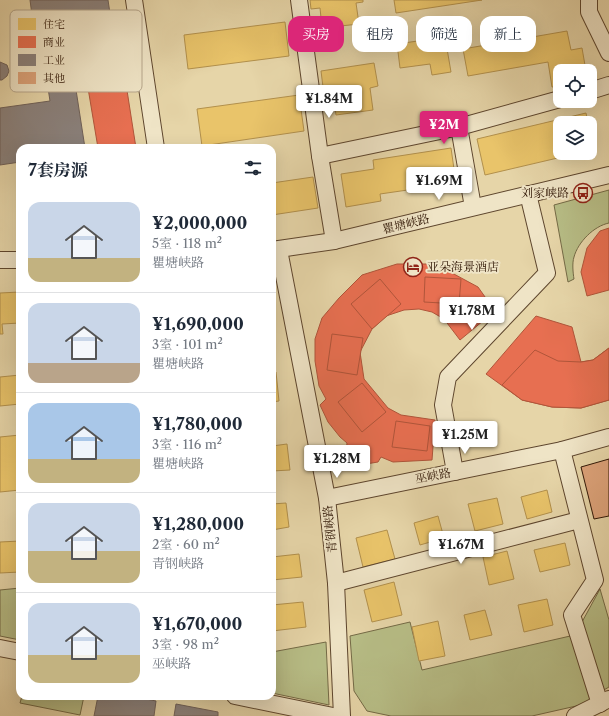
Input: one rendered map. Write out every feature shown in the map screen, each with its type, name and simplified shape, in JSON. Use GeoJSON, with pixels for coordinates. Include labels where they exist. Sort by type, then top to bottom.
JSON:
{"type":"FeatureCollection","features":[{"type":"Feature","properties":{"kind":"street"},"geometry":{"type":"LineString","coordinates":[[134,0],[135,10]]}},
{"type":"Feature","properties":{"kind":"street"},"geometry":{"type":"LineString","coordinates":[[299,0],[320,156],[334,241]]}},
{"type":"Feature","properties":{"kind":"street"},"geometry":{"type":"LineString","coordinates":[[589,0],[589,12],[609,53]]}},
{"type":"Feature","properties":{"kind":"street"},"geometry":{"type":"LineString","coordinates":[[142,54],[155,144]]}},
{"type":"Feature","properties":{"kind":"street"},"geometry":{"type":"LineString","coordinates":[[597,88],[609,85]]}},
{"type":"Feature","properties":{"kind":"street"},"geometry":{"type":"LineString","coordinates":[[320,156],[459,127],[553,101]]}},
{"type":"Feature","properties":{"kind":"street"},"geometry":{"type":"LineString","coordinates":[[459,127],[473,207]]}},
{"type":"Feature","properties":{"kind":"street","name":"瞿塘峡路"},"geometry":{"type":"LineString","coordinates":[[276,250],[334,241],[609,175]]}},
{"type":"Feature","properties":{"kind":"street"},"geometry":{"type":"LineString","coordinates":[[455,472],[443,405],[448,377],[547,273],[528,194]]}},
{"type":"Feature","properties":{"kind":"street","name":"青钢峡路"},"geometry":{"type":"LineString","coordinates":[[276,250],[327,498],[336,583],[342,716]]}},
{"type":"Feature","properties":{"kind":"street"},"geometry":{"type":"LineString","coordinates":[[0,260],[16,260]]}},
{"type":"Feature","properties":{"kind":"street","name":"巫峡路"},"geometry":{"type":"LineString","coordinates":[[327,498],[562,450],[609,438]]}},
{"type":"Feature","properties":{"kind":"street"},"geometry":{"type":"LineString","coordinates":[[562,450],[595,580],[572,615],[604,701],[575,716]]}},
{"type":"Feature","properties":{"kind":"street"},"geometry":{"type":"LineString","coordinates":[[336,583],[579,520]]}},
{"type":"Feature","properties":{"kind":"street"},"geometry":{"type":"LineString","coordinates":[[0,648],[16,651]]}},
{"type":"Feature","properties":{"kind":"street"},"geometry":{"type":"LineString","coordinates":[[255,700],[333,716]]}},
{"type":"Feature","properties":{"kind":"green space"},"geometry":{"type":"Polygon","coordinates":[[[609,190],[609,223],[598,227],[583,240],[573,259],[574,279],[568,282],[554,205],[609,190]]]}},
{"type":"Feature","properties":{"kind":"green space"},"geometry":{"type":"Polygon","coordinates":[[[16,588],[16,639],[0,636],[0,590],[16,588]]]}},
{"type":"Feature","properties":{"kind":"green space"},"geometry":{"type":"Polygon","coordinates":[[[600,589],[609,620],[609,687],[602,691],[582,622],[600,589]]]}},
{"type":"Feature","properties":{"kind":"green space"},"geometry":{"type":"Polygon","coordinates":[[[410,622],[422,670],[579,634],[594,702],[532,716],[391,716],[367,711],[354,691],[350,636],[410,622]]]}},
{"type":"Feature","properties":{"kind":"green space"},"geometry":{"type":"Polygon","coordinates":[[[326,642],[329,705],[276,694],[276,651],[326,642]]]}},
{"type":"Feature","properties":{"kind":"green space"},"geometry":{"type":"Polygon","coordinates":[[[21,700],[83,700],[80,715],[20,703],[21,700]]]}},
{"type":"Feature","properties":{"kind":"building: 住宅"},"geometry":{"type":"Polygon","coordinates":[[[310,0],[363,0],[363,2],[356,3],[358,16],[352,16],[352,25],[344,26],[344,16],[321,16],[320,8],[311,9],[310,0]]]}},
{"type":"Feature","properties":{"kind":"building: 住宅"},"geometry":{"type":"Polygon","coordinates":[[[394,0],[482,0],[396,13],[394,0]]]}},
{"type":"Feature","properties":{"kind":"building: 住宅"},"geometry":{"type":"Polygon","coordinates":[[[285,22],[289,56],[188,69],[184,35],[285,22]]]}},
{"type":"Feature","properties":{"kind":"building: 住宅"},"geometry":{"type":"Polygon","coordinates":[[[567,31],[571,50],[582,48],[585,64],[553,64],[552,87],[548,62],[468,76],[464,52],[472,52],[472,47],[480,46],[480,52],[536,52],[536,36],[567,31]]]}},
{"type":"Feature","properties":{"kind":"building: 住宅"},"geometry":{"type":"Polygon","coordinates":[[[416,41],[416,52],[448,52],[451,72],[432,75],[430,64],[400,68],[398,52],[408,52],[408,42],[416,41]]]}},
{"type":"Feature","properties":{"kind":"building: 住宅"},"geometry":{"type":"Polygon","coordinates":[[[374,63],[378,86],[370,88],[373,110],[336,115],[333,94],[324,95],[321,71],[374,63]]]}},
{"type":"Feature","properties":{"kind":"building: 住宅"},"geometry":{"type":"Polygon","coordinates":[[[299,95],[304,131],[216,144],[202,144],[197,109],[299,95]]]}},
{"type":"Feature","properties":{"kind":"building: 住宅"},"geometry":{"type":"Polygon","coordinates":[[[586,113],[587,116],[573,116],[586,113]]]}},
{"type":"Feature","properties":{"kind":"building: 住宅"},"geometry":{"type":"Polygon","coordinates":[[[553,121],[553,159],[485,175],[477,139],[553,121]]]}},
{"type":"Feature","properties":{"kind":"building: 住宅"},"geometry":{"type":"Polygon","coordinates":[[[451,148],[456,183],[380,194],[381,201],[346,207],[341,174],[374,169],[373,160],[451,148]]]}},
{"type":"Feature","properties":{"kind":"building: 住宅"},"geometry":{"type":"Polygon","coordinates":[[[313,177],[318,208],[276,214],[276,182],[313,177]]]}},
{"type":"Feature","properties":{"kind":"building: 住宅"},"geometry":{"type":"Polygon","coordinates":[[[16,292],[16,323],[2,324],[3,334],[0,334],[0,293],[16,292]]]}},
{"type":"Feature","properties":{"kind":"building: 住宅"},"geometry":{"type":"Polygon","coordinates":[[[276,372],[279,401],[276,401],[276,372]]]}},
{"type":"Feature","properties":{"kind":"building: 住宅"},"geometry":{"type":"Polygon","coordinates":[[[16,375],[16,404],[0,406],[0,377],[16,375]]]}},
{"type":"Feature","properties":{"kind":"building: 住宅"},"geometry":{"type":"Polygon","coordinates":[[[16,435],[16,490],[0,492],[0,437],[16,435]]]}},
{"type":"Feature","properties":{"kind":"building: 住宅"},"geometry":{"type":"Polygon","coordinates":[[[287,444],[290,470],[276,471],[276,445],[287,444]]]}},
{"type":"Feature","properties":{"kind":"building: 住宅"},"geometry":{"type":"Polygon","coordinates":[[[547,490],[552,512],[527,519],[521,497],[547,490]]]}},
{"type":"Feature","properties":{"kind":"building: 住宅"},"geometry":{"type":"Polygon","coordinates":[[[497,498],[503,524],[475,531],[468,504],[497,498]]]}},
{"type":"Feature","properties":{"kind":"building: 住宅"},"geometry":{"type":"Polygon","coordinates":[[[286,503],[289,527],[276,529],[276,504],[286,503]]]}},
{"type":"Feature","properties":{"kind":"building: 住宅"},"geometry":{"type":"Polygon","coordinates":[[[438,516],[444,538],[420,545],[414,523],[438,516]]]}},
{"type":"Feature","properties":{"kind":"building: 住宅"},"geometry":{"type":"Polygon","coordinates":[[[387,530],[395,559],[363,567],[356,538],[387,530]]]}},
{"type":"Feature","properties":{"kind":"building: 住宅"},"geometry":{"type":"Polygon","coordinates":[[[16,541],[16,572],[0,573],[0,542],[16,541]]]}},
{"type":"Feature","properties":{"kind":"building: 住宅"},"geometry":{"type":"Polygon","coordinates":[[[565,543],[570,565],[540,572],[534,550],[565,543]]]}},
{"type":"Feature","properties":{"kind":"building: 住宅"},"geometry":{"type":"Polygon","coordinates":[[[507,551],[514,579],[489,585],[483,557],[507,551]]]}},
{"type":"Feature","properties":{"kind":"building: 住宅"},"geometry":{"type":"Polygon","coordinates":[[[299,554],[302,577],[276,580],[276,557],[299,554]]]}},
{"type":"Feature","properties":{"kind":"building: 住宅"},"geometry":{"type":"Polygon","coordinates":[[[394,582],[402,615],[372,622],[364,590],[394,582]]]}},
{"type":"Feature","properties":{"kind":"building: 住宅"},"geometry":{"type":"Polygon","coordinates":[[[547,599],[553,625],[524,632],[518,605],[547,599]]]}},
{"type":"Feature","properties":{"kind":"building: 住宅"},"geometry":{"type":"Polygon","coordinates":[[[303,602],[306,627],[276,631],[276,605],[303,602]]]}},
{"type":"Feature","properties":{"kind":"building: 住宅"},"geometry":{"type":"Polygon","coordinates":[[[485,610],[492,635],[470,640],[464,615],[485,610]]]}},
{"type":"Feature","properties":{"kind":"building: 住宅"},"geometry":{"type":"Polygon","coordinates":[[[438,621],[445,656],[419,661],[412,627],[438,621]]]}},
{"type":"Feature","properties":{"kind":"building: 商业"},"geometry":{"type":"Polygon","coordinates":[[[89,92],[127,92],[135,144],[97,144],[89,92]]]}},
{"type":"Feature","properties":{"kind":"building: 商业"},"geometry":{"type":"Polygon","coordinates":[[[609,228],[609,290],[587,296],[581,272],[587,248],[600,231],[609,228]]]}},
{"type":"Feature","properties":{"kind":"building: 商业"},"geometry":{"type":"Polygon","coordinates":[[[397,264],[427,264],[452,273],[478,287],[495,311],[460,340],[444,319],[432,312],[419,309],[404,310],[386,316],[372,329],[360,352],[364,379],[388,408],[401,415],[435,420],[432,460],[393,462],[381,457],[378,462],[360,465],[353,461],[346,453],[347,443],[328,422],[320,405],[326,399],[319,386],[315,361],[315,339],[322,318],[362,275],[397,264]]]}},
{"type":"Feature","properties":{"kind":"building: 商业"},"geometry":{"type":"Polygon","coordinates":[[[425,277],[461,279],[459,304],[424,302],[425,277]]]}},
{"type":"Feature","properties":{"kind":"building: 商业"},"geometry":{"type":"Polygon","coordinates":[[[380,279],[401,304],[372,329],[351,304],[380,279]]]}},
{"type":"Feature","properties":{"kind":"building: 商业"},"geometry":{"type":"Polygon","coordinates":[[[536,316],[572,327],[581,362],[593,360],[609,348],[609,400],[581,408],[552,407],[522,400],[486,374],[536,316]]]}},
{"type":"Feature","properties":{"kind":"building: 商业"},"geometry":{"type":"Polygon","coordinates":[[[332,334],[363,338],[357,375],[327,370],[332,334]]]}},
{"type":"Feature","properties":{"kind":"building: 商业"},"geometry":{"type":"Polygon","coordinates":[[[609,348],[609,400],[581,408],[552,407],[522,400],[502,385],[535,350],[558,361],[581,362],[593,360],[609,348]]]}},
{"type":"Feature","properties":{"kind":"building: 商业"},"geometry":{"type":"Polygon","coordinates":[[[362,383],[386,412],[362,432],[338,402],[362,383]]]}},
{"type":"Feature","properties":{"kind":"building: 商业"},"geometry":{"type":"Polygon","coordinates":[[[396,421],[430,426],[427,451],[392,447],[396,421]]]}},
{"type":"Feature","properties":{"kind":"building: 工业"},"geometry":{"type":"Polygon","coordinates":[[[30,0],[108,0],[109,10],[31,10],[30,0]]]}},
{"type":"Feature","properties":{"kind":"building: 工业"},"geometry":{"type":"Polygon","coordinates":[[[0,62],[7,65],[9,71],[7,76],[2,80],[0,80],[0,62]]]}},
{"type":"Feature","properties":{"kind":"building: 工业"},"geometry":{"type":"Polygon","coordinates":[[[49,92],[76,92],[84,144],[16,144],[16,163],[0,165],[0,108],[50,101],[49,92]]]}},
{"type":"Feature","properties":{"kind":"building: 工业"},"geometry":{"type":"Polygon","coordinates":[[[97,700],[156,701],[154,716],[94,716],[97,700]]]}},
{"type":"Feature","properties":{"kind":"building: 工业"},"geometry":{"type":"Polygon","coordinates":[[[176,704],[218,712],[218,716],[174,716],[176,704]]]}},
{"type":"Feature","properties":{"kind":"building: 其他"},"geometry":{"type":"Polygon","coordinates":[[[609,459],[609,516],[594,519],[581,467],[609,459]]]}},
{"type":"Feature","properties":{"kind":"place","name":"刘家峡路"},"geometry":{"type":"Point","coordinates":[583,193]}},
{"type":"Feature","properties":{"kind":"place","name":"亚朵海景酒店"},"geometry":{"type":"Point","coordinates":[413,267]}}]}
